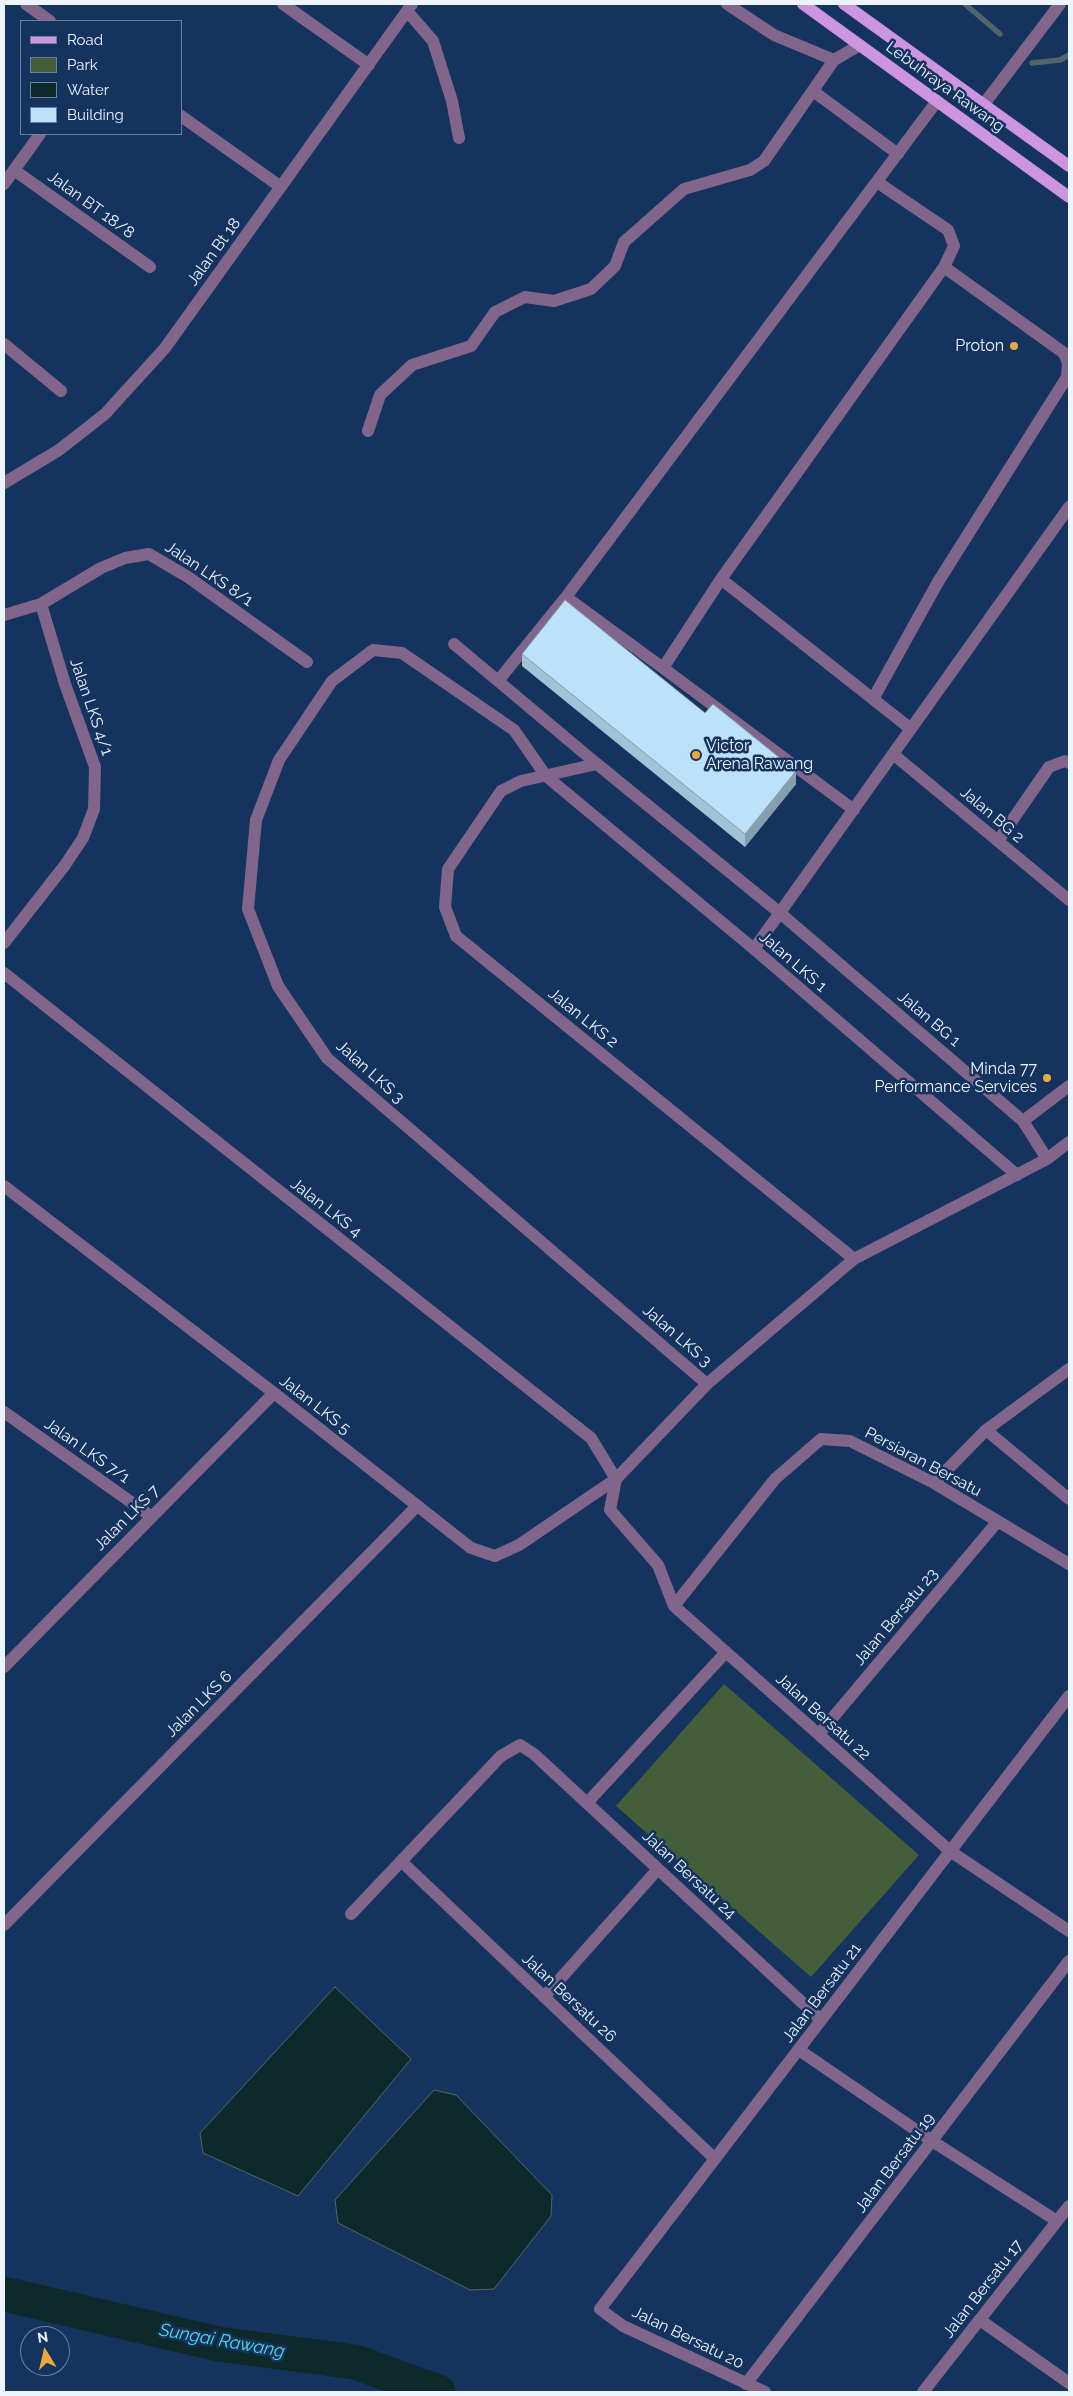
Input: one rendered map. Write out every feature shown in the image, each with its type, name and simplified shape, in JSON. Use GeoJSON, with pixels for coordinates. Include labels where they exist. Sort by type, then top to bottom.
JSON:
{"type":"FeatureCollection","features":[{"type":"Feature","properties":{"kind":"main road","name":"Lebuhraya Rawang"},"geometry":{"type":"LineString","coordinates":[[803,4],[1069,197]]}},
{"type":"Feature","properties":{"kind":"main road","name":"Lebuhraya Rawang"},"geometry":{"type":"LineString","coordinates":[[844,4],[1069,166]]}},
{"type":"Feature","properties":{"kind":"street"},"geometry":{"type":"LineString","coordinates":[[26,4],[49,20]]}},
{"type":"Feature","properties":{"kind":"street"},"geometry":{"type":"LineString","coordinates":[[283,4],[368,65]]}},
{"type":"Feature","properties":{"kind":"street"},"geometry":{"type":"LineString","coordinates":[[727,4],[774,36],[834,60]]}},
{"type":"Feature","properties":{"kind":"street"},"geometry":{"type":"LineString","coordinates":[[984,104],[1060,4]]}},
{"type":"Feature","properties":{"kind":"street"},"geometry":{"type":"LineString","coordinates":[[410,7],[432,41],[452,101],[458,138]]}},
{"type":"Feature","properties":{"kind":"street","name":"Jalan Bt 18"},"geometry":{"type":"LineString","coordinates":[[4,482],[59,450],[106,414],[164,348],[410,7]]}},
{"type":"Feature","properties":{"kind":"street"},"geometry":{"type":"LineString","coordinates":[[368,431],[380,395],[412,365],[471,346],[495,312],[524,297],[554,301],[591,289],[615,266],[624,242],[684,189],[750,170],[764,161],[834,60],[860,45]]}},
{"type":"Feature","properties":{"kind":"street"},"geometry":{"type":"LineString","coordinates":[[813,91],[898,154]]}},
{"type":"Feature","properties":{"kind":"street"},"geometry":{"type":"LineString","coordinates":[[498,681],[566,597],[937,101]]}},
{"type":"Feature","properties":{"kind":"street"},"geometry":{"type":"LineString","coordinates":[[182,117],[281,187]]}},
{"type":"Feature","properties":{"kind":"street"},"geometry":{"type":"LineString","coordinates":[[4,184],[39,135]]}},
{"type":"Feature","properties":{"kind":"street","name":"Jalan BT 18/8"},"geometry":{"type":"LineString","coordinates":[[14,170],[150,267]]}},
{"type":"Feature","properties":{"kind":"street"},"geometry":{"type":"LineString","coordinates":[[663,668],[721,579],[944,267],[954,246],[948,230],[877,182]]}},
{"type":"Feature","properties":{"kind":"street"},"geometry":{"type":"LineString","coordinates":[[873,699],[938,582],[1067,377],[1068,363],[1064,353],[944,267]]}},
{"type":"Feature","properties":{"kind":"street"},"geometry":{"type":"LineString","coordinates":[[4,344],[61,391]]}},
{"type":"Feature","properties":{"kind":"street"},"geometry":{"type":"LineString","coordinates":[[754,949],[1069,508]]}},
{"type":"Feature","properties":{"kind":"street","name":"Jalan LKS 8/1"},"geometry":{"type":"LineString","coordinates":[[4,615],[41,604],[101,568],[125,558],[149,554],[188,577],[306,662]]}},
{"type":"Feature","properties":{"kind":"street"},"geometry":{"type":"LineString","coordinates":[[721,579],[911,729]]}},
{"type":"Feature","properties":{"kind":"street"},"geometry":{"type":"LineString","coordinates":[[566,597],[854,810]]}},
{"type":"Feature","properties":{"kind":"street","name":"Jalan LKS 4/1"},"geometry":{"type":"LineString","coordinates":[[4,943],[65,865],[83,838],[94,809],[95,767],[65,684],[41,604]]}},
{"type":"Feature","properties":{"kind":"street","name":"Jalan BG 1"},"geometry":{"type":"LineString","coordinates":[[454,644],[597,764],[780,913],[1023,1121],[1047,1159]]}},
{"type":"Feature","properties":{"kind":"street","name":"Jalan LKS 3"},"geometry":{"type":"LineString","coordinates":[[546,776],[514,730],[402,653],[373,650],[332,681],[279,760],[256,820],[248,910],[278,986],[327,1058],[707,1384]]}},
{"type":"Feature","properties":{"kind":"street","name":"Jalan BG 2"},"geometry":{"type":"LineString","coordinates":[[893,754],[1069,900]]}},
{"type":"Feature","properties":{"kind":"street"},"geometry":{"type":"LineString","coordinates":[[998,841],[1049,768],[1065,761],[1069,763]]}},
{"type":"Feature","properties":{"kind":"street","name":"Jalan LKS 2"},"geometry":{"type":"LineString","coordinates":[[597,764],[521,782],[500,791],[448,869],[446,907],[456,936],[854,1258]]}},
{"type":"Feature","properties":{"kind":"street","name":"Jalan LKS 1"},"geometry":{"type":"LineString","coordinates":[[546,776],[754,949],[1017,1175]]}},
{"type":"Feature","properties":{"kind":"street","name":"Jalan LKS 4"},"geometry":{"type":"LineString","coordinates":[[4,973],[591,1438],[616,1479]]}},
{"type":"Feature","properties":{"kind":"street"},"geometry":{"type":"LineString","coordinates":[[1023,1121],[1069,1086]]}},
{"type":"Feature","properties":{"kind":"street"},"geometry":{"type":"LineString","coordinates":[[674,1606],[658,1565],[610,1510],[616,1479],[707,1384],[854,1258],[1047,1159],[1069,1142]]}},
{"type":"Feature","properties":{"kind":"street","name":"Jalan LKS 5"},"geometry":{"type":"LineString","coordinates":[[4,1186],[274,1393],[471,1548],[496,1556],[519,1545],[616,1479]]}},
{"type":"Feature","properties":{"kind":"street"},"geometry":{"type":"LineString","coordinates":[[934,1483],[986,1430],[1069,1369]]}},
{"type":"Feature","properties":{"kind":"street","name":"Jalan LKS 7"},"geometry":{"type":"LineString","coordinates":[[4,1667],[274,1393]]}},
{"type":"Feature","properties":{"kind":"street","name":"Jalan LKS 7/1"},"geometry":{"type":"LineString","coordinates":[[4,1412],[152,1517]]}},
{"type":"Feature","properties":{"kind":"street"},"geometry":{"type":"LineString","coordinates":[[986,1430],[1069,1499]]}},
{"type":"Feature","properties":{"kind":"street","name":"Persiaran Bersatu"},"geometry":{"type":"LineString","coordinates":[[674,1606],[775,1479],[821,1439],[850,1441],[934,1483],[1069,1564]]}},
{"type":"Feature","properties":{"kind":"street","name":"Jalan LKS 6"},"geometry":{"type":"LineString","coordinates":[[4,1926],[417,1506]]}},
{"type":"Feature","properties":{"kind":"street","name":"Jalan Bersatu 23"},"geometry":{"type":"LineString","coordinates":[[819,1734],[998,1521]]}},
{"type":"Feature","properties":{"kind":"street","name":"Jalan Bersatu 22"},"geometry":{"type":"LineString","coordinates":[[674,1606],[950,1851],[1069,1932]]}},
{"type":"Feature","properties":{"kind":"street"},"geometry":{"type":"LineString","coordinates":[[587,1804],[726,1652]]}},
{"type":"Feature","properties":{"kind":"street","name":"Jalan Bersatu 21"},"geometry":{"type":"LineString","coordinates":[[600,2309],[1069,1696]]}},
{"type":"Feature","properties":{"kind":"street","name":"Jalan Bersatu 24"},"geometry":{"type":"LineString","coordinates":[[401,1861],[501,1756],[520,1745],[534,1754],[821,2020]]}},
{"type":"Feature","properties":{"kind":"street"},"geometry":{"type":"LineString","coordinates":[[351,1914],[401,1861]]}},
{"type":"Feature","properties":{"kind":"street","name":"Jalan Bersatu 26"},"geometry":{"type":"LineString","coordinates":[[401,1861],[715,2159]]}},
{"type":"Feature","properties":{"kind":"street"},"geometry":{"type":"LineString","coordinates":[[544,1997],[658,1869]]}},
{"type":"Feature","properties":{"kind":"street","name":"Jalan Bersatu 19"},"geometry":{"type":"LineString","coordinates":[[746,2384],[1069,1962]]}},
{"type":"Feature","properties":{"kind":"street"},"geometry":{"type":"LineString","coordinates":[[799,2050],[932,2141],[1057,2221]]}},
{"type":"Feature","properties":{"kind":"street","name":"Jalan Bersatu 17"},"geometry":{"type":"LineString","coordinates":[[923,2392],[1069,2206]]}},
{"type":"Feature","properties":{"kind":"street","name":"Jalan Bersatu 20"},"geometry":{"type":"LineString","coordinates":[[600,2309],[623,2326],[765,2392]]}},
{"type":"Feature","properties":{"kind":"street"},"geometry":{"type":"LineString","coordinates":[[980,2320],[1069,2383]]}},
{"type":"Feature","properties":{"kind":"green space"},"geometry":{"type":"Polygon","coordinates":[[[724,1684],[919,1855],[811,1977],[616,1806],[724,1684]]]}},
{"type":"Feature","properties":{"kind":"water"},"geometry":{"type":"Polygon","coordinates":[[[335,1987],[411,2059],[298,2196],[203,2153],[200,2133],[335,1987]]]}},
{"type":"Feature","properties":{"kind":"water"},"geometry":{"type":"Polygon","coordinates":[[[434,2090],[456,2095],[552,2195],[551,2216],[494,2289],[470,2290],[338,2223],[335,2200],[434,2090]]]}},
{"type":"Feature","properties":{"kind":"building","name":"Victor Arena Rawang"},"geometry":{"type":"Polygon","coordinates":[[[565,600],[705,713],[713,704],[796,771],[745,834],[522,654],[565,600]]]}},
{"type":"Feature","properties":{"kind":"waterway"},"geometry":{"type":"LineString","coordinates":[[965,4],[1000,34]]}},
{"type":"Feature","properties":{"kind":"waterway"},"geometry":{"type":"LineString","coordinates":[[1032,63],[1060,60],[1069,55]]}},
{"type":"Feature","properties":{"kind":"waterway","name":"Sungai Rawang"},"geometry":{"type":"LineString","coordinates":[[4,2294],[218,2344],[355,2362],[438,2392]]}},
{"type":"Feature","properties":{"kind":"place","name":"Proton"},"geometry":{"type":"Point","coordinates":[1014,346]}},
{"type":"Feature","properties":{"kind":"place","name":"Victor Arena Rawang"},"geometry":{"type":"Point","coordinates":[696,755]}},
{"type":"Feature","properties":{"kind":"place","name":"Minda 77 Performance Services"},"geometry":{"type":"Point","coordinates":[1047,1078]}}]}
